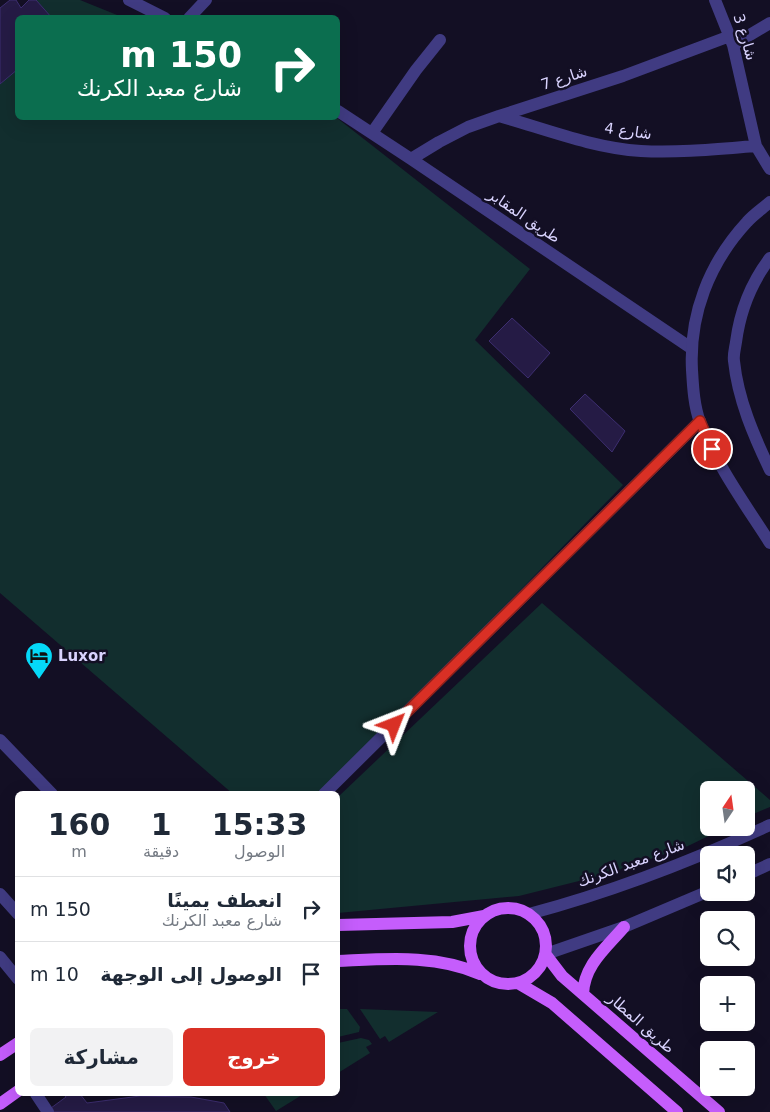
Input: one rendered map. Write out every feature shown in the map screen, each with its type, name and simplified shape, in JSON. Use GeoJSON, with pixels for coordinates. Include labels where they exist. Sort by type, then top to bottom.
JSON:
{"type":"FeatureCollection","features":[{"type":"Feature","properties":{"kind":"main road"},"geometry":{"type":"LineString","coordinates":[[340,961],[374,959],[431,961],[457,965],[494,982],[518,983],[533,976],[546,955],[546,939],[543,929],[537,920],[518,909],[506,908],[494,910],[484,916],[475,926],[470,939],[470,953],[475,966],[484,976]]}},
{"type":"Feature","properties":{"kind":"main road"},"geometry":{"type":"LineString","coordinates":[[340,925],[452,922],[484,916]]}},
{"type":"Feature","properties":{"kind":"main road"},"geometry":{"type":"LineString","coordinates":[[583,994],[590,965],[624,927]]}},
{"type":"Feature","properties":{"kind":"main road","name":"طريق المطار"},"geometry":{"type":"LineString","coordinates":[[546,955],[562,976],[719,1112]]}},
{"type":"Feature","properties":{"kind":"main road"},"geometry":{"type":"LineString","coordinates":[[518,983],[552,1003],[677,1112]]}},
{"type":"Feature","properties":{"kind":"main road"},"geometry":{"type":"LineString","coordinates":[[0,1055],[15,1045]]}},
{"type":"Feature","properties":{"kind":"main road"},"geometry":{"type":"LineString","coordinates":[[0,1104],[15,1093]]}},
{"type":"Feature","properties":{"kind":"street"},"geometry":{"type":"LineString","coordinates":[[129,0],[159,15]]}},
{"type":"Feature","properties":{"kind":"street"},"geometry":{"type":"LineString","coordinates":[[192,15],[206,0]]}},
{"type":"Feature","properties":{"kind":"street","name":"شارع 3"},"geometry":{"type":"LineString","coordinates":[[715,0],[731,40],[756,146],[770,169]]}},
{"type":"Feature","properties":{"kind":"street","name":"شارع 7"},"geometry":{"type":"LineString","coordinates":[[410,158],[468,127],[731,40],[770,23]]}},
{"type":"Feature","properties":{"kind":"street"},"geometry":{"type":"LineString","coordinates":[[372,133],[416,70],[440,40]]}},
{"type":"Feature","properties":{"kind":"street","name":"طريق المقابر"},"geometry":{"type":"LineString","coordinates":[[340,112],[691,348]]}},
{"type":"Feature","properties":{"kind":"street","name":"شارع 4"},"geometry":{"type":"LineString","coordinates":[[499,116],[612,148],[668,152],[756,146]]}},
{"type":"Feature","properties":{"kind":"street"},"geometry":{"type":"LineString","coordinates":[[770,202],[736,234],[725,248],[708,279],[696,313],[691,348],[693,389],[700,421],[718,463],[770,542]]}},
{"type":"Feature","properties":{"kind":"street"},"geometry":{"type":"LineString","coordinates":[[770,258],[750,290],[738,324],[734,360],[742,401],[755,439],[770,470]]}},
{"type":"Feature","properties":{"kind":"street"},"geometry":{"type":"LineString","coordinates":[[327,791],[700,421]]}},
{"type":"Feature","properties":{"kind":"street"},"geometry":{"type":"LineString","coordinates":[[0,740],[49,791]]}},
{"type":"Feature","properties":{"kind":"street","name":"شارع معبد الكرنك"},"geometry":{"type":"LineString","coordinates":[[529,914],[567,904],[642,879],[770,824]]}},
{"type":"Feature","properties":{"kind":"street"},"geometry":{"type":"LineString","coordinates":[[755,871],[770,864]]}},
{"type":"Feature","properties":{"kind":"street"},"geometry":{"type":"LineString","coordinates":[[0,894],[15,911]]}},
{"type":"Feature","properties":{"kind":"street"},"geometry":{"type":"LineString","coordinates":[[546,955],[624,927],[700,895]]}},
{"type":"Feature","properties":{"kind":"street"},"geometry":{"type":"LineString","coordinates":[[0,957],[15,974]]}},
{"type":"Feature","properties":{"kind":"street"},"geometry":{"type":"LineString","coordinates":[[37,1096],[48,1112]]}},
{"type":"Feature","properties":{"kind":"green space"},"geometry":{"type":"Polygon","coordinates":[[[33,0],[80,0],[117,15],[18,15],[33,0]]]}},
{"type":"Feature","properties":{"kind":"green space"},"geometry":{"type":"Polygon","coordinates":[[[15,19],[15,120],[340,120],[530,269],[475,340],[623,485],[324,791],[230,791],[0,593],[0,34],[15,19]]]}},
{"type":"Feature","properties":{"kind":"green space"},"geometry":{"type":"Polygon","coordinates":[[[542,603],[748,781],[700,781],[700,836],[709,836],[688,846],[607,874],[519,896],[340,913],[340,795],[542,603]]]}},
{"type":"Feature","properties":{"kind":"green space"},"geometry":{"type":"Polygon","coordinates":[[[755,787],[770,800],[770,807],[755,813],[755,787]]]}},
{"type":"Feature","properties":{"kind":"green space"},"geometry":{"type":"Polygon","coordinates":[[[340,1009],[347,1009],[360,1027],[359,1032],[340,1037],[340,1009]]]}},
{"type":"Feature","properties":{"kind":"green space"},"geometry":{"type":"Polygon","coordinates":[[[360,1009],[438,1012],[389,1042],[385,1036],[380,1039],[360,1009]]]}},
{"type":"Feature","properties":{"kind":"green space"},"geometry":{"type":"Polygon","coordinates":[[[361,1038],[369,1040],[372,1044],[366,1047],[370,1053],[340,1072],[340,1043],[361,1038]]]}},
{"type":"Feature","properties":{"kind":"green space"},"geometry":{"type":"Polygon","coordinates":[[[265,1096],[300,1096],[276,1111],[265,1096]]]}},
{"type":"Feature","properties":{"kind":"building"},"geometry":{"type":"Polygon","coordinates":[[[10,0],[16,0],[21,8],[29,0],[36,0],[49,15],[15,15],[15,72],[0,84],[0,8],[10,0]]]}},
{"type":"Feature","properties":{"kind":"building"},"geometry":{"type":"Polygon","coordinates":[[[512,318],[550,353],[528,378],[489,341],[512,318]]]}},
{"type":"Feature","properties":{"kind":"building"},"geometry":{"type":"Polygon","coordinates":[[[585,394],[625,431],[612,452],[570,409],[585,394]]]}},
{"type":"Feature","properties":{"kind":"building"},"geometry":{"type":"Polygon","coordinates":[[[82,1096],[87,1103],[140,1096],[191,1097],[224,1103],[230,1112],[53,1112],[51,1108],[66,1097],[82,1096]]]}},
{"type":"Feature","properties":{"kind":"place","name":"Luxor"},"geometry":{"type":"Point","coordinates":[39,680]}},
{"type":"Feature","properties":{"kind":"route"},"geometry":{"type":"LineString","coordinates":[[394,725],[700,421],[712,449]]}}]}
